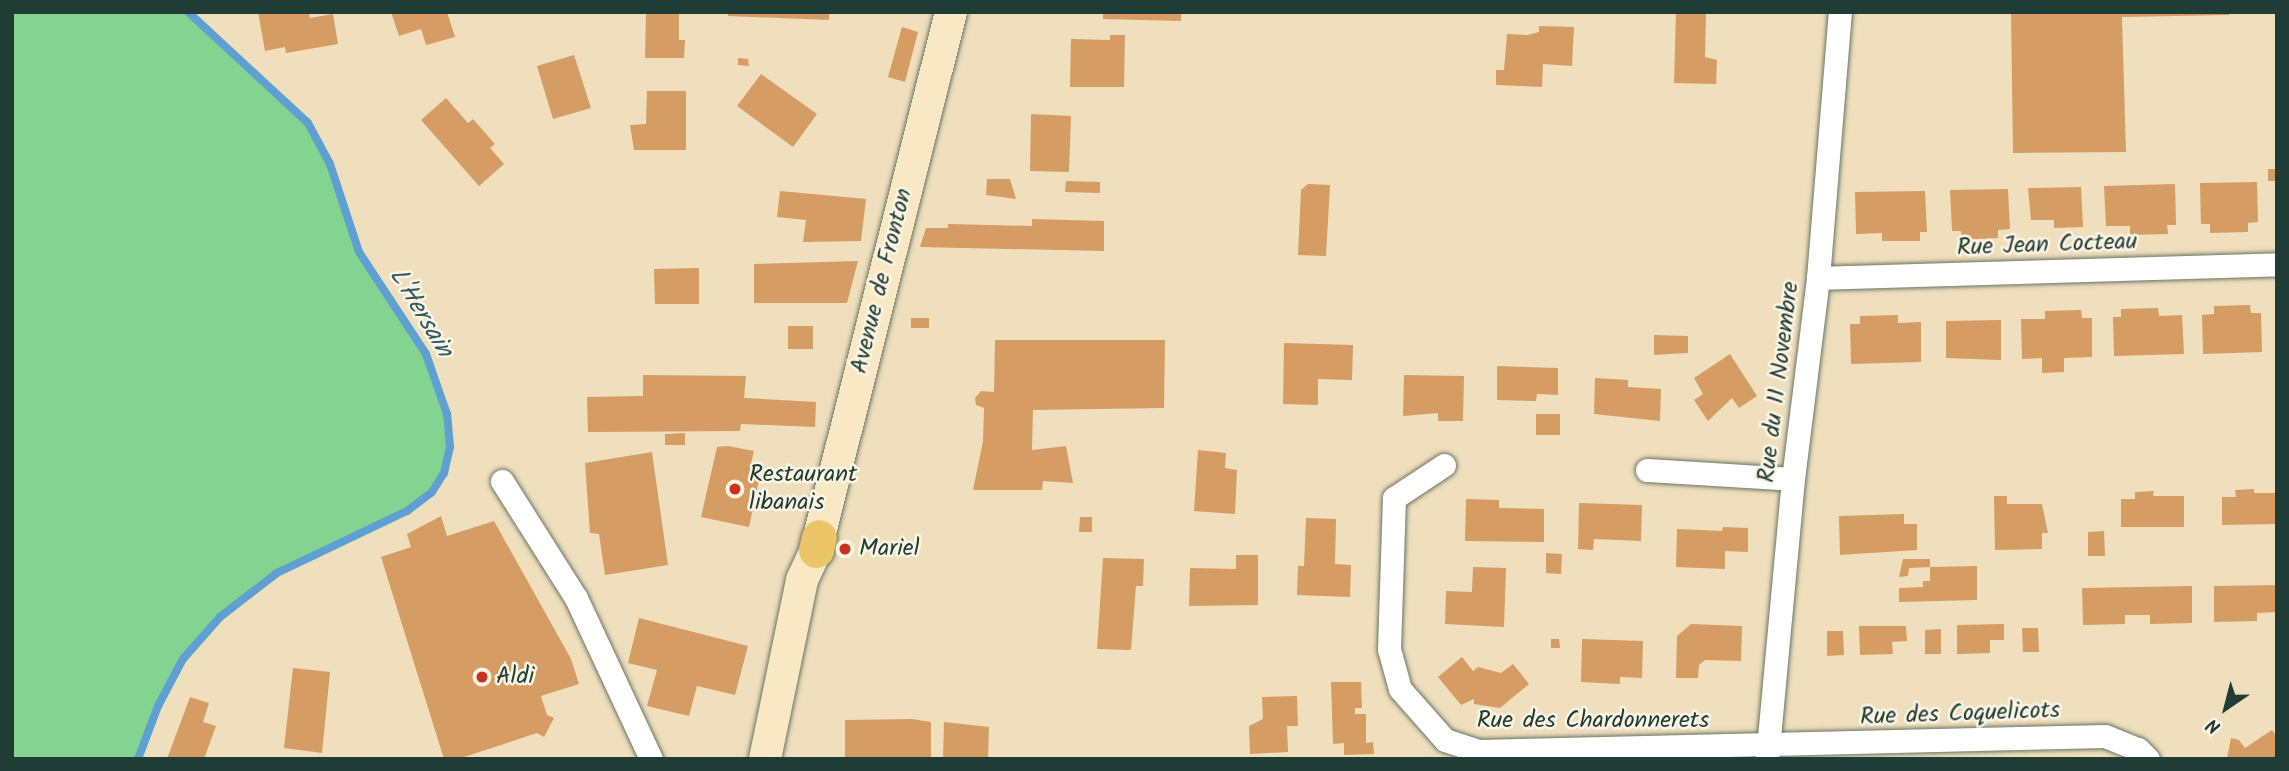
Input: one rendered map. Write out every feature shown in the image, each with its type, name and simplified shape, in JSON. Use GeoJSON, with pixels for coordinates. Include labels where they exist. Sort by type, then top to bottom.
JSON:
{"type":"FeatureCollection","features":[{"type":"Feature","properties":{"kind":"main road","name":"Avenue de Fronton"},"geometry":{"type":"LineString","coordinates":[[765,759],[802,580],[818,543],[950,12]]}},
{"type":"Feature","properties":{"kind":"main road","name":"Avenue de Fronton"},"geometry":{"type":"LineString","coordinates":[[784,759],[820,582],[818,543]]}},
{"type":"Feature","properties":{"kind":"street","name":"Rue du 11 Novembre"},"geometry":{"type":"LineString","coordinates":[[1768,752],[1793,479],[1818,278],[1840,12]]}},
{"type":"Feature","properties":{"kind":"street","name":"Rue Jean Cocteau"},"geometry":{"type":"LineString","coordinates":[[1818,278],[2277,264]]}},
{"type":"Feature","properties":{"kind":"street","name":"Rue des Chardonnerets"},"geometry":{"type":"LineString","coordinates":[[1444,465],[1394,498],[1389,649],[1400,689],[1445,740],[1478,751],[1768,752]]}},
{"type":"Feature","properties":{"kind":"street"},"geometry":{"type":"LineString","coordinates":[[1647,470],[1793,479]]}},
{"type":"Feature","properties":{"kind":"street"},"geometry":{"type":"LineString","coordinates":[[502,481],[576,598],[651,759]]}},
{"type":"Feature","properties":{"kind":"street","name":"Rue des Coquelicots"},"geometry":{"type":"LineString","coordinates":[[1768,752],[2105,736],[2138,749],[2147,759]]}},
{"type":"Feature","properties":{"kind":"green space"},"geometry":{"type":"Polygon","coordinates":[[[12,12],[188,12],[205,23],[308,123],[330,164],[359,252],[426,354],[447,414],[450,447],[444,473],[432,492],[407,511],[277,573],[220,617],[183,659],[158,706],[138,759],[12,759],[12,12]]]}},
{"type":"Feature","properties":{"kind":"building"},"geometry":{"type":"Polygon","coordinates":[[[258,12],[309,12],[310,18],[333,14],[338,44],[286,53],[285,47],[265,51],[258,12]]]}},
{"type":"Feature","properties":{"kind":"building"},"geometry":{"type":"Polygon","coordinates":[[[391,12],[447,12],[455,37],[426,45],[421,29],[399,36],[391,12]]]}},
{"type":"Feature","properties":{"kind":"building"},"geometry":{"type":"Polygon","coordinates":[[[646,12],[679,12],[679,40],[685,40],[684,58],[645,58],[646,12]]]}},
{"type":"Feature","properties":{"kind":"building"},"geometry":{"type":"Polygon","coordinates":[[[728,12],[829,12],[829,20],[728,16],[728,12]]]}},
{"type":"Feature","properties":{"kind":"building"},"geometry":{"type":"Polygon","coordinates":[[[1103,12],[1181,12],[1181,21],[1103,19],[1103,12]]]}},
{"type":"Feature","properties":{"kind":"building"},"geometry":{"type":"Polygon","coordinates":[[[1676,12],[1706,14],[1705,57],[1717,60],[1716,84],[1674,83],[1676,12]]]}},
{"type":"Feature","properties":{"kind":"building"},"geometry":{"type":"Polygon","coordinates":[[[2011,12],[2229,12],[2229,15],[2122,17],[2126,152],[2013,153],[2011,12]]]}},
{"type":"Feature","properties":{"kind":"building"},"geometry":{"type":"Polygon","coordinates":[[[1539,26],[1574,27],[1572,66],[1543,64],[1542,87],[1496,85],[1496,70],[1504,70],[1507,34],[1528,35],[1539,32],[1539,26]]]}},
{"type":"Feature","properties":{"kind":"building"},"geometry":{"type":"Polygon","coordinates":[[[902,27],[918,32],[905,82],[888,77],[902,27]]]}},
{"type":"Feature","properties":{"kind":"building"},"geometry":{"type":"Polygon","coordinates":[[[1110,35],[1125,35],[1124,87],[1070,87],[1071,39],[1110,40],[1110,35]]]}},
{"type":"Feature","properties":{"kind":"building"},"geometry":{"type":"Polygon","coordinates":[[[574,55],[591,108],[553,119],[537,66],[574,55]]]}},
{"type":"Feature","properties":{"kind":"building"},"geometry":{"type":"Polygon","coordinates":[[[738,58],[748,59],[749,66],[738,65],[738,58]]]}},
{"type":"Feature","properties":{"kind":"building"},"geometry":{"type":"Polygon","coordinates":[[[761,74],[817,114],[793,147],[737,106],[761,74]]]}},
{"type":"Feature","properties":{"kind":"building"},"geometry":{"type":"Polygon","coordinates":[[[647,91],[686,91],[686,150],[634,150],[630,125],[646,124],[647,91]]]}},
{"type":"Feature","properties":{"kind":"building"},"geometry":{"type":"Polygon","coordinates":[[[446,98],[468,123],[473,119],[495,144],[490,148],[504,164],[479,186],[421,120],[446,98]]]}},
{"type":"Feature","properties":{"kind":"building"},"geometry":{"type":"Polygon","coordinates":[[[1031,114],[1071,116],[1069,172],[1030,171],[1031,114]]]}},
{"type":"Feature","properties":{"kind":"building"},"geometry":{"type":"Polygon","coordinates":[[[2268,169],[2277,169],[2277,181],[2268,181],[2268,169]]]}},
{"type":"Feature","properties":{"kind":"building"},"geometry":{"type":"Polygon","coordinates":[[[987,179],[1010,179],[1016,199],[986,195],[987,179]]]}},
{"type":"Feature","properties":{"kind":"building"},"geometry":{"type":"Polygon","coordinates":[[[1066,181],[1100,182],[1100,193],[1065,192],[1066,181]]]}},
{"type":"Feature","properties":{"kind":"building"},"geometry":{"type":"Polygon","coordinates":[[[2257,182],[2258,222],[2248,223],[2248,232],[2210,233],[2210,224],[2201,224],[2200,183],[2257,182]]]}},
{"type":"Feature","properties":{"kind":"building"},"geometry":{"type":"Polygon","coordinates":[[[1308,184],[1330,185],[1326,256],[1298,255],[1301,190],[1308,184]]]}},
{"type":"Feature","properties":{"kind":"building"},"geometry":{"type":"Polygon","coordinates":[[[2175,184],[2176,225],[2167,225],[2168,234],[2130,235],[2130,226],[2106,226],[2104,186],[2175,184]]]}},
{"type":"Feature","properties":{"kind":"building"},"geometry":{"type":"Polygon","coordinates":[[[2081,187],[2083,227],[2054,228],[2054,220],[2031,220],[2028,188],[2081,187]]]}},
{"type":"Feature","properties":{"kind":"building"},"geometry":{"type":"Polygon","coordinates":[[[2008,189],[2010,229],[1998,230],[1998,238],[1962,240],[1961,231],[1952,231],[1950,190],[2008,189]]]}},
{"type":"Feature","properties":{"kind":"building"},"geometry":{"type":"Polygon","coordinates":[[[780,191],[866,199],[861,241],[803,242],[806,220],[777,217],[780,191]]]}},
{"type":"Feature","properties":{"kind":"building"},"geometry":{"type":"Polygon","coordinates":[[[1925,191],[1927,232],[1920,232],[1920,241],[1882,241],[1882,233],[1856,234],[1855,192],[1925,191]]]}},
{"type":"Feature","properties":{"kind":"building"},"geometry":{"type":"Polygon","coordinates":[[[1032,219],[1104,221],[1104,251],[920,247],[926,228],[948,228],[948,224],[1032,226],[1032,219]]]}},
{"type":"Feature","properties":{"kind":"building"},"geometry":{"type":"Polygon","coordinates":[[[858,261],[847,303],[754,303],[754,264],[858,261]]]}},
{"type":"Feature","properties":{"kind":"building"},"geometry":{"type":"Polygon","coordinates":[[[699,268],[699,304],[655,304],[654,269],[699,268]]]}},
{"type":"Feature","properties":{"kind":"building"},"geometry":{"type":"Polygon","coordinates":[[[2250,305],[2251,313],[2261,313],[2262,352],[2203,354],[2202,315],[2214,314],[2214,306],[2250,305]]]}},
{"type":"Feature","properties":{"kind":"building"},"geometry":{"type":"Polygon","coordinates":[[[2158,308],[2159,316],[2182,315],[2184,354],[2114,356],[2113,317],[2121,317],[2121,309],[2158,308]]]}},
{"type":"Feature","properties":{"kind":"building"},"geometry":{"type":"Polygon","coordinates":[[[2081,310],[2082,318],[2092,318],[2092,357],[2064,358],[2064,372],[2042,373],[2042,358],[2022,359],[2021,319],[2045,319],[2045,311],[2081,310]]]}},
{"type":"Feature","properties":{"kind":"building"},"geometry":{"type":"Polygon","coordinates":[[[1898,315],[1898,323],[1921,322],[1921,362],[1851,364],[1850,324],[1860,324],[1860,316],[1898,315]]]}},
{"type":"Feature","properties":{"kind":"building"},"geometry":{"type":"Polygon","coordinates":[[[911,318],[929,318],[929,328],[911,328],[911,318]]]}},
{"type":"Feature","properties":{"kind":"building"},"geometry":{"type":"Polygon","coordinates":[[[2001,320],[2001,360],[1946,358],[1946,321],[2001,320]]]}},
{"type":"Feature","properties":{"kind":"building"},"geometry":{"type":"Polygon","coordinates":[[[788,326],[813,326],[813,349],[788,349],[788,326]]]}},
{"type":"Feature","properties":{"kind":"building"},"geometry":{"type":"Polygon","coordinates":[[[1654,335],[1688,336],[1688,353],[1654,355],[1654,335]]]}},
{"type":"Feature","properties":{"kind":"building"},"geometry":{"type":"Polygon","coordinates":[[[995,340],[1165,340],[1164,408],[1033,410],[1032,450],[1066,446],[1073,483],[1043,481],[1042,490],[973,490],[983,441],[984,408],[976,405],[975,398],[981,391],[994,392],[995,340]]]}},
{"type":"Feature","properties":{"kind":"building"},"geometry":{"type":"Polygon","coordinates":[[[1284,343],[1353,345],[1352,380],[1318,379],[1318,405],[1283,404],[1284,343]]]}},
{"type":"Feature","properties":{"kind":"building"},"geometry":{"type":"Polygon","coordinates":[[[1730,354],[1757,396],[1739,408],[1732,398],[1708,421],[1694,400],[1703,394],[1694,378],[1730,354]]]}},
{"type":"Feature","properties":{"kind":"building"},"geometry":{"type":"Polygon","coordinates":[[[1497,366],[1558,368],[1558,395],[1537,394],[1536,401],[1497,400],[1497,366]]]}},
{"type":"Feature","properties":{"kind":"building"},"geometry":{"type":"Polygon","coordinates":[[[643,375],[746,376],[744,398],[816,402],[815,427],[741,424],[740,431],[588,432],[587,397],[643,396],[643,375]]]}},
{"type":"Feature","properties":{"kind":"building"},"geometry":{"type":"Polygon","coordinates":[[[1404,375],[1464,376],[1463,421],[1438,421],[1438,413],[1403,416],[1404,375]]]}},
{"type":"Feature","properties":{"kind":"building"},"geometry":{"type":"Polygon","coordinates":[[[1595,378],[1628,380],[1628,387],[1661,389],[1660,421],[1594,414],[1595,378]]]}},
{"type":"Feature","properties":{"kind":"building"},"geometry":{"type":"Polygon","coordinates":[[[1536,414],[1560,414],[1560,435],[1536,435],[1536,414]]]}},
{"type":"Feature","properties":{"kind":"building"},"geometry":{"type":"Polygon","coordinates":[[[685,433],[685,445],[665,445],[665,434],[685,433]]]}},
{"type":"Feature","properties":{"kind":"building"},"geometry":{"type":"Polygon","coordinates":[[[728,446],[754,451],[750,468],[761,470],[749,527],[701,517],[717,447],[728,446]]]}},
{"type":"Feature","properties":{"kind":"building"},"geometry":{"type":"Polygon","coordinates":[[[1198,450],[1226,453],[1225,468],[1237,470],[1235,514],[1194,511],[1198,450]]]}},
{"type":"Feature","properties":{"kind":"building"},"geometry":{"type":"Polygon","coordinates":[[[652,452],[668,565],[605,575],[599,534],[590,533],[585,463],[652,452]]]}},
{"type":"Feature","properties":{"kind":"building"},"geometry":{"type":"Polygon","coordinates":[[[2254,489],[2254,493],[2277,493],[2277,524],[2222,525],[2222,497],[2236,497],[2235,490],[2254,489]]]}},
{"type":"Feature","properties":{"kind":"building"},"geometry":{"type":"Polygon","coordinates":[[[2154,491],[2153,496],[2184,496],[2184,527],[2121,527],[2121,499],[2135,499],[2135,492],[2154,491]]]}},
{"type":"Feature","properties":{"kind":"building"},"geometry":{"type":"Polygon","coordinates":[[[1994,496],[2007,496],[2007,504],[2042,504],[2048,533],[2042,533],[2042,549],[1995,550],[1994,496]]]}},
{"type":"Feature","properties":{"kind":"building"},"geometry":{"type":"Polygon","coordinates":[[[1466,499],[1499,500],[1499,508],[1544,509],[1544,542],[1465,541],[1466,499]]]}},
{"type":"Feature","properties":{"kind":"building"},"geometry":{"type":"Polygon","coordinates":[[[1579,503],[1642,505],[1641,541],[1594,539],[1593,550],[1578,549],[1579,503]]]}},
{"type":"Feature","properties":{"kind":"building"},"geometry":{"type":"Polygon","coordinates":[[[1904,514],[1904,524],[1917,524],[1917,550],[1840,555],[1839,516],[1904,514]]]}},
{"type":"Feature","properties":{"kind":"building"},"geometry":{"type":"Polygon","coordinates":[[[441,516],[447,536],[494,521],[571,659],[579,684],[541,696],[547,715],[554,718],[544,737],[537,733],[458,759],[444,759],[381,557],[411,547],[407,534],[441,516]]]}},
{"type":"Feature","properties":{"kind":"building"},"geometry":{"type":"Polygon","coordinates":[[[1080,517],[1092,517],[1092,532],[1079,532],[1080,517]]]}},
{"type":"Feature","properties":{"kind":"building"},"geometry":{"type":"Polygon","coordinates":[[[1306,518],[1336,519],[1335,564],[1351,565],[1350,597],[1297,595],[1298,566],[1304,566],[1306,518]]]}},
{"type":"Feature","properties":{"kind":"building"},"geometry":{"type":"Polygon","coordinates":[[[1723,527],[1748,528],[1748,552],[1725,551],[1725,569],[1676,567],[1677,529],[1722,531],[1723,527]]]}},
{"type":"Feature","properties":{"kind":"building"},"geometry":{"type":"Polygon","coordinates":[[[2104,531],[2105,556],[2088,556],[2088,532],[2104,531]]]}},
{"type":"Feature","properties":{"kind":"building"},"geometry":{"type":"Polygon","coordinates":[[[1546,553],[1562,554],[1561,574],[1546,573],[1546,553]]]}},
{"type":"Feature","properties":{"kind":"building"},"geometry":{"type":"Polygon","coordinates":[[[1236,555],[1258,555],[1258,605],[1189,606],[1190,568],[1236,569],[1236,555]]]}},
{"type":"Feature","properties":{"kind":"building"},"geometry":{"type":"Polygon","coordinates":[[[1103,558],[1144,559],[1143,586],[1136,586],[1131,650],[1097,649],[1103,558]]]}},
{"type":"Feature","properties":{"kind":"building"},"geometry":{"type":"Polygon","coordinates":[[[1903,559],[1930,559],[1930,567],[1909,568],[1908,576],[1899,577],[1903,559]]]}},
{"type":"Feature","properties":{"kind":"building"},"geometry":{"type":"Polygon","coordinates":[[[1977,566],[1977,600],[1899,602],[1899,588],[1923,587],[1923,581],[1930,581],[1930,567],[1977,566]]]}},
{"type":"Feature","properties":{"kind":"building"},"geometry":{"type":"Polygon","coordinates":[[[1473,567],[1506,568],[1504,627],[1445,624],[1446,591],[1472,592],[1473,567]]]}},
{"type":"Feature","properties":{"kind":"building"},"geometry":{"type":"Polygon","coordinates":[[[2277,585],[2277,612],[2257,613],[2257,621],[2214,622],[2214,586],[2277,585]]]}},
{"type":"Feature","properties":{"kind":"building"},"geometry":{"type":"Polygon","coordinates":[[[2192,586],[2192,623],[2150,624],[2150,615],[2125,615],[2125,624],[2083,625],[2082,588],[2192,586]]]}},
{"type":"Feature","properties":{"kind":"building"},"geometry":{"type":"Polygon","coordinates":[[[639,618],[748,646],[735,695],[697,686],[689,716],[647,706],[657,670],[628,663],[639,618]]]}},
{"type":"Feature","properties":{"kind":"building"},"geometry":{"type":"Polygon","coordinates":[[[1691,624],[1742,626],[1741,661],[1705,660],[1699,665],[1698,678],[1676,678],[1677,636],[1691,624]]]}},
{"type":"Feature","properties":{"kind":"building"},"geometry":{"type":"Polygon","coordinates":[[[2004,624],[2004,640],[1990,640],[1990,653],[1957,654],[1957,625],[2004,624]]]}},
{"type":"Feature","properties":{"kind":"building"},"geometry":{"type":"Polygon","coordinates":[[[1859,626],[1906,626],[1907,641],[1892,642],[1893,654],[1860,655],[1859,626]]]}},
{"type":"Feature","properties":{"kind":"building"},"geometry":{"type":"Polygon","coordinates":[[[2022,628],[2038,628],[2039,652],[2023,652],[2022,628]]]}},
{"type":"Feature","properties":{"kind":"building"},"geometry":{"type":"Polygon","coordinates":[[[1941,629],[1941,654],[1925,654],[1925,630],[1941,629]]]}},
{"type":"Feature","properties":{"kind":"building"},"geometry":{"type":"Polygon","coordinates":[[[1827,631],[1843,631],[1844,655],[1827,656],[1827,631]]]}},
{"type":"Feature","properties":{"kind":"building"},"geometry":{"type":"Polygon","coordinates":[[[1551,639],[1559,639],[1560,648],[1551,648],[1551,639]]]}},
{"type":"Feature","properties":{"kind":"building"},"geometry":{"type":"Polygon","coordinates":[[[1582,639],[1643,641],[1642,678],[1620,677],[1620,684],[1581,682],[1582,639]]]}},
{"type":"Feature","properties":{"kind":"building"},"geometry":{"type":"Polygon","coordinates":[[[1462,657],[1473,671],[1478,667],[1501,673],[1513,664],[1529,684],[1500,708],[1474,704],[1474,699],[1461,705],[1438,677],[1462,657]]]}},
{"type":"Feature","properties":{"kind":"building"},"geometry":{"type":"Polygon","coordinates":[[[293,668],[330,672],[322,753],[284,748],[293,668]]]}},
{"type":"Feature","properties":{"kind":"building"},"geometry":{"type":"Polygon","coordinates":[[[1331,682],[1361,682],[1362,708],[1355,708],[1355,714],[1366,714],[1366,743],[1373,742],[1374,754],[1344,755],[1344,743],[1333,744],[1331,682]]]}},
{"type":"Feature","properties":{"kind":"building"},"geometry":{"type":"Polygon","coordinates":[[[1297,696],[1298,726],[1287,726],[1288,752],[1250,754],[1249,726],[1263,719],[1262,697],[1297,696]]]}},
{"type":"Feature","properties":{"kind":"building"},"geometry":{"type":"Polygon","coordinates":[[[190,697],[209,703],[203,722],[216,726],[204,759],[167,759],[190,697]]]}},
{"type":"Feature","properties":{"kind":"building"},"geometry":{"type":"Polygon","coordinates":[[[912,719],[931,722],[931,759],[845,759],[845,720],[912,719]]]}},
{"type":"Feature","properties":{"kind":"building"},"geometry":{"type":"Polygon","coordinates":[[[944,722],[989,727],[988,759],[943,759],[944,722]]]}},
{"type":"Feature","properties":{"kind":"building"},"geometry":{"type":"Polygon","coordinates":[[[2272,730],[2277,737],[2277,759],[2227,759],[2231,738],[2239,740],[2245,748],[2272,730]]]}},
{"type":"Feature","properties":{"kind":"waterway","name":"L'Hersain"},"geometry":{"type":"LineString","coordinates":[[138,759],[158,706],[183,659],[220,617],[277,573],[407,511],[432,492],[444,473],[450,447],[447,414],[426,354],[359,252],[330,164],[308,123],[188,12]]}},
{"type":"Feature","properties":{"kind":"place","name":"Restaurant libanais"},"geometry":{"type":"Point","coordinates":[735,489]}},
{"type":"Feature","properties":{"kind":"place","name":"Mariel"},"geometry":{"type":"Point","coordinates":[845,549]}},
{"type":"Feature","properties":{"kind":"place","name":"Aldi"},"geometry":{"type":"Point","coordinates":[482,677]}}]}
